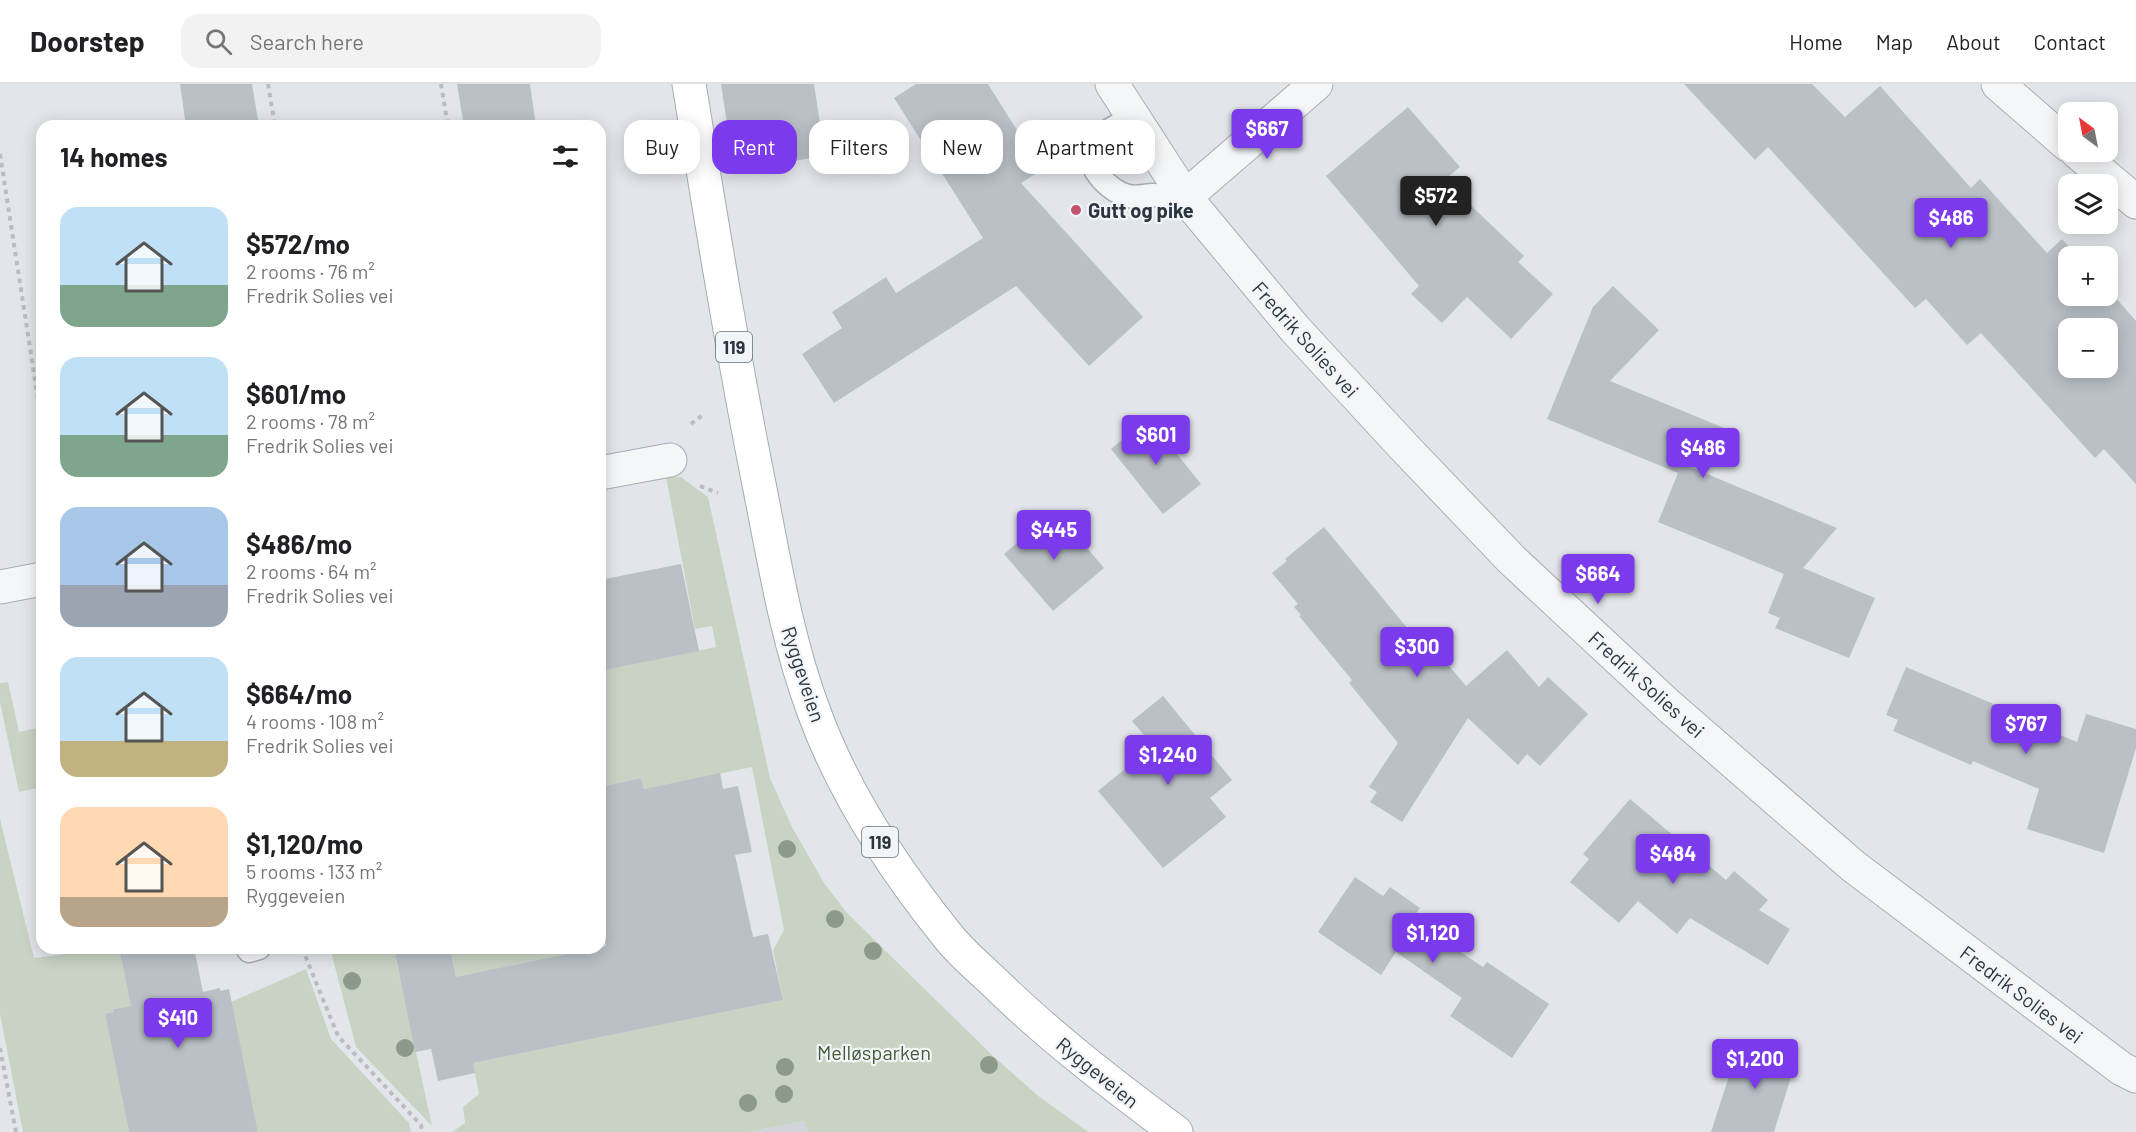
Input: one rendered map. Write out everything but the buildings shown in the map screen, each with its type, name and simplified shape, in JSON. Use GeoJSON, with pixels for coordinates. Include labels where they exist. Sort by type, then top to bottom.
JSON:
{"type":"FeatureCollection","features":[{"type":"Feature","properties":{"kind":"main road","name":"Ryggeveien"},"geometry":{"type":"LineString","coordinates":[[689,84],[715,248],[790,640],[814,714],[839,771],[869,826],[949,938],[1022,1009],[1119,1090],[1176,1132]]}},
{"type":"Feature","properties":{"kind":"street","name":"Fredrik Solies vei"},"geometry":{"type":"LineString","coordinates":[[1112,84],[1185,197],[1295,329],[1512,560],[1669,706],[1853,866],[2122,1069],[2136,1076]]}},
{"type":"Feature","properties":{"kind":"street"},"geometry":{"type":"LineString","coordinates":[[1185,197],[1316,84]]}},
{"type":"Feature","properties":{"kind":"street"},"geometry":{"type":"LineString","coordinates":[[1998,84],[2058,135]]}},
{"type":"Feature","properties":{"kind":"street"},"geometry":{"type":"LineString","coordinates":[[2089,162],[2136,202]]}},
{"type":"Feature","properties":{"kind":"street"},"geometry":{"type":"LineString","coordinates":[[606,472],[670,460]]}},
{"type":"Feature","properties":{"kind":"street"},"geometry":{"type":"LineString","coordinates":[[0,587],[36,580]]}},
{"type":"Feature","properties":{"kind":"lane"},"geometry":{"type":"LineString","coordinates":[[1133,117],[1110,130],[1094,143],[1090,158],[1099,178],[1115,191],[1130,196],[1185,197]]}},
{"type":"Feature","properties":{"kind":"path"},"geometry":{"type":"LineString","coordinates":[[268,84],[274,120]]}},
{"type":"Feature","properties":{"kind":"path"},"geometry":{"type":"LineString","coordinates":[[441,84],[447,120]]}},
{"type":"Feature","properties":{"kind":"path"},"geometry":{"type":"LineString","coordinates":[[0,154],[36,386]]}},
{"type":"Feature","properties":{"kind":"path"},"geometry":{"type":"LineString","coordinates":[[304,954],[338,1036],[421,1125],[422,1132]]}},
{"type":"Feature","properties":{"kind":"path"},"geometry":{"type":"LineString","coordinates":[[0,1048],[16,1132]]}},
{"type":"Feature","properties":{"kind":"shaded area"},"geometry":{"type":"Polygon","coordinates":[[[806,1121],[808,1132],[748,1132],[806,1121]]]}},
{"type":"Feature","properties":{"kind":"green space","name":"Melløsparken"},"geometry":{"type":"Polygon","coordinates":[[[666,477],[681,477],[708,497],[770,778],[792,827],[824,883],[847,913],[992,1055],[1037,1095],[1088,1132],[808,1132],[805,1121],[748,1132],[452,1132],[465,1123],[463,1107],[479,1094],[473,1063],[783,1000],[773,950],[784,930],[752,767],[644,789],[641,778],[606,786],[606,670],[716,647],[712,626],[695,629],[666,477]]]}},
{"type":"Feature","properties":{"kind":"green space"},"geometry":{"type":"Polygon","coordinates":[[[8,682],[19,732],[36,728],[36,788],[19,792],[0,702],[0,683],[8,682]]]}},
{"type":"Feature","properties":{"kind":"green space"},"geometry":{"type":"Polygon","coordinates":[[[0,819],[34,958],[66,954],[120,954],[131,1006],[114,1009],[114,1012],[105,1014],[129,1132],[23,1132],[0,1014],[0,819]]]}},
{"type":"Feature","properties":{"kind":"green space"},"geometry":{"type":"Polygon","coordinates":[[[332,954],[394,954],[399,959],[396,960],[432,1126],[356,1047],[332,954]]]}},
{"type":"Feature","properties":{"kind":"green space"},"geometry":{"type":"Polygon","coordinates":[[[451,954],[567,954],[514,965],[457,981],[451,954]]]}},
{"type":"Feature","properties":{"kind":"green space"},"geometry":{"type":"Polygon","coordinates":[[[306,969],[331,1039],[409,1123],[411,1132],[258,1132],[231,1002],[306,969]]]}},
{"type":"Feature","properties":{"kind":"place","name":"Gutt og pike"},"geometry":{"type":"Point","coordinates":[1076,210]}}]}
